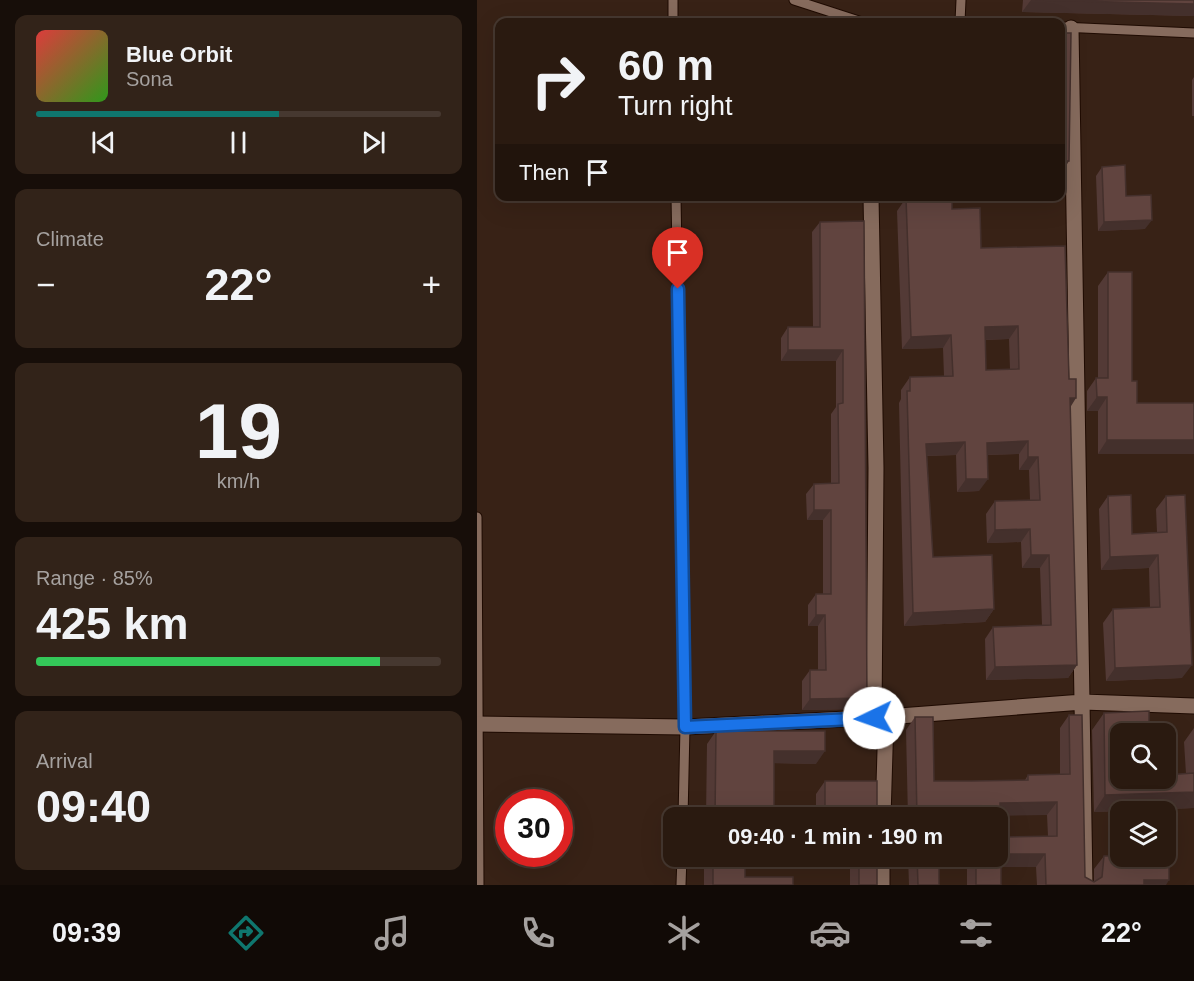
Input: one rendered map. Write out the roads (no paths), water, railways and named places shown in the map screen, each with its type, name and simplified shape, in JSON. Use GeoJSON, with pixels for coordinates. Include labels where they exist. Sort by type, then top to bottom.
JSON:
{"type":"FeatureCollection","features":[{"type":"Feature","properties":{"kind":"street"},"geometry":{"type":"LineString","coordinates":[[1066,27],[1083,702],[1085,885]]}},
{"type":"Feature","properties":{"kind":"street"},"geometry":{"type":"LineString","coordinates":[[871,201],[883,807]]}},
{"type":"Feature","properties":{"kind":"street"},"geometry":{"type":"LineString","coordinates":[[478,724],[685,727],[880,717],[1083,702],[1194,706]]}},
{"type":"Feature","properties":{"kind":"street"},"geometry":{"type":"LineString","coordinates":[[882,867],[882,885]]}},
{"type":"Feature","properties":{"kind":"lane"},"geometry":{"type":"LineString","coordinates":[[673,0],[673,18]]}},
{"type":"Feature","properties":{"kind":"lane"},"geometry":{"type":"LineString","coordinates":[[794,0],[850,18]]}},
{"type":"Feature","properties":{"kind":"lane"},"geometry":{"type":"LineString","coordinates":[[960,18],[961,0]]}},
{"type":"Feature","properties":{"kind":"lane"},"geometry":{"type":"LineString","coordinates":[[1066,27],[1194,33]]}},
{"type":"Feature","properties":{"kind":"lane"},"geometry":{"type":"LineString","coordinates":[[676,201],[685,727],[683,807]]}},
{"type":"Feature","properties":{"kind":"lane"},"geometry":{"type":"LineString","coordinates":[[477,517],[479,885]]}},
{"type":"Feature","properties":{"kind":"lane"},"geometry":{"type":"LineString","coordinates":[[681,885],[682,867]]}}]}
